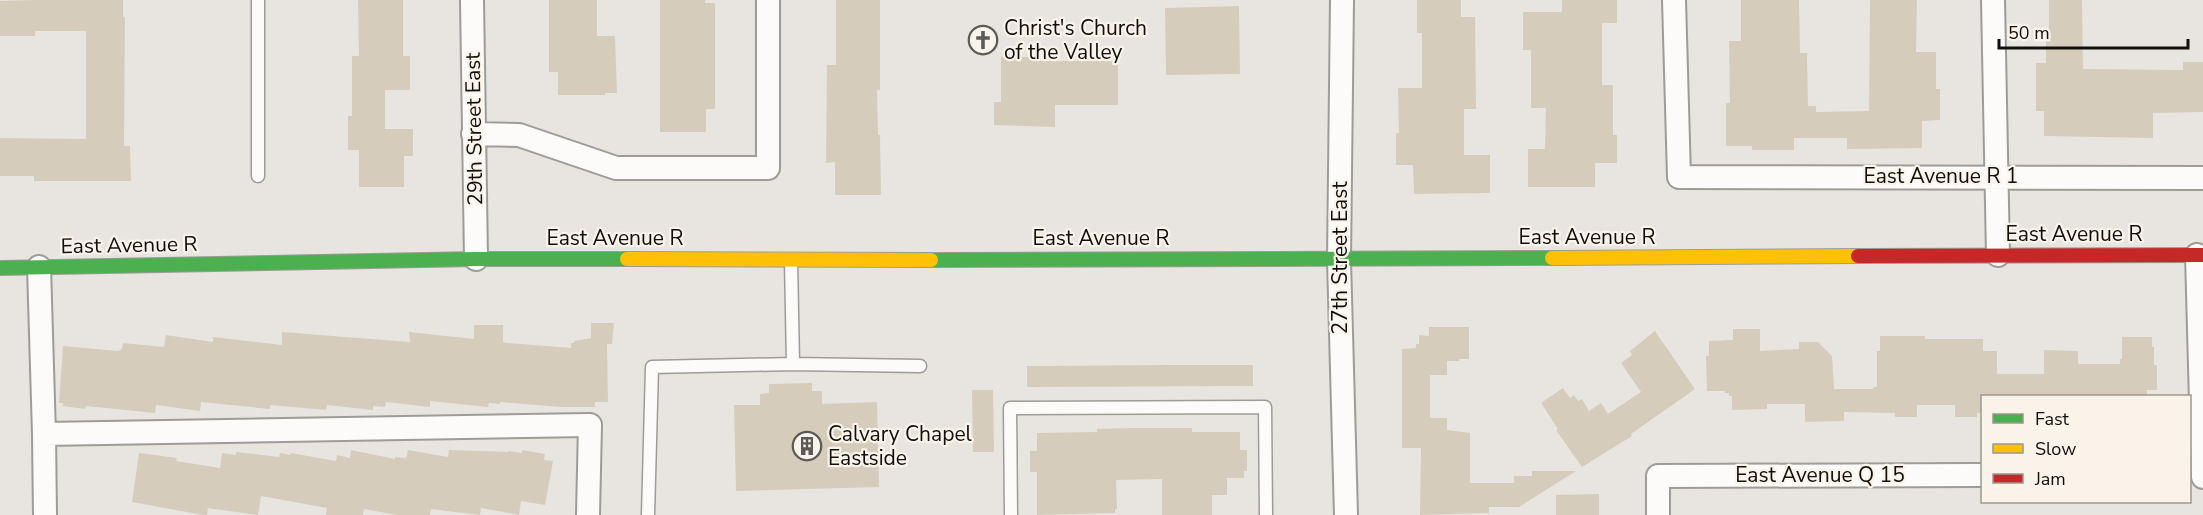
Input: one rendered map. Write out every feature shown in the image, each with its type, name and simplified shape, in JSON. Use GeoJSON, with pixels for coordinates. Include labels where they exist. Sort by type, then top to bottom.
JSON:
{"type":"FeatureCollection","features":[{"type":"Feature","properties":{"kind":"main road","name":"East Avenue R"},"geometry":{"type":"LineString","coordinates":[[0,268],[476,259],[1339,260],[2200,255]]}},
{"type":"Feature","properties":{"kind":"street","name":"29th Street East"},"geometry":{"type":"LineString","coordinates":[[472,0],[476,259]]}},
{"type":"Feature","properties":{"kind":"street"},"geometry":{"type":"LineString","coordinates":[[473,134],[519,135],[616,168],[768,168],[768,0]]}},
{"type":"Feature","properties":{"kind":"street","name":"27th Street East"},"geometry":{"type":"LineString","coordinates":[[1342,0],[1339,260],[1346,515]]}},
{"type":"Feature","properties":{"kind":"street","name":"East Avenue R 1"},"geometry":{"type":"LineString","coordinates":[[1674,0],[1679,177],[2203,178]]}},
{"type":"Feature","properties":{"kind":"street"},"geometry":{"type":"LineString","coordinates":[[1994,0],[1998,255]]}},
{"type":"Feature","properties":{"kind":"street"},"geometry":{"type":"LineString","coordinates":[[2200,255],[2203,476]]}},
{"type":"Feature","properties":{"kind":"street"},"geometry":{"type":"LineString","coordinates":[[39,267],[45,515]]}},
{"type":"Feature","properties":{"kind":"street"},"geometry":{"type":"LineString","coordinates":[[44,434],[590,425],[588,515]]}},
{"type":"Feature","properties":{"kind":"street","name":"East Avenue Q 15"},"geometry":{"type":"LineString","coordinates":[[1659,515],[1658,476],[1981,475]]}},
{"type":"Feature","properties":{"kind":"lane"},"geometry":{"type":"LineString","coordinates":[[258,0],[258,176]]}},
{"type":"Feature","properties":{"kind":"lane"},"geometry":{"type":"LineString","coordinates":[[791,259],[793,364]]}},
{"type":"Feature","properties":{"kind":"lane"},"geometry":{"type":"LineString","coordinates":[[648,515],[651,367],[793,364],[920,366]]}},
{"type":"Feature","properties":{"kind":"lane"},"geometry":{"type":"LineString","coordinates":[[1011,515],[1010,408],[1241,407],[1264,407],[1266,515]]}},
{"type":"Feature","properties":{"kind":"building"},"geometry":{"type":"Polygon","coordinates":[[[123,0],[123,17],[125,17],[124,146],[130,146],[131,181],[34,181],[34,176],[0,176],[0,138],[86,139],[86,31],[35,31],[35,36],[0,36],[0,1],[123,0]]]}},
{"type":"Feature","properties":{"kind":"building"},"geometry":{"type":"Polygon","coordinates":[[[358,0],[403,0],[403,56],[410,56],[410,90],[385,90],[385,129],[413,129],[413,156],[404,156],[404,187],[359,187],[359,150],[348,150],[348,116],[352,116],[352,56],[359,56],[358,0]]]}},
{"type":"Feature","properties":{"kind":"building"},"geometry":{"type":"Polygon","coordinates":[[[549,0],[597,0],[597,36],[615,36],[617,93],[558,95],[558,72],[549,72],[549,0]]]}},
{"type":"Feature","properties":{"kind":"building"},"geometry":{"type":"Polygon","coordinates":[[[660,0],[705,0],[705,3],[715,3],[715,109],[706,109],[706,132],[660,132],[660,0]]]}},
{"type":"Feature","properties":{"kind":"building"},"geometry":{"type":"Polygon","coordinates":[[[836,0],[880,0],[880,90],[877,90],[881,195],[835,195],[835,162],[826,163],[827,65],[836,65],[836,0]]]}},
{"type":"Feature","properties":{"kind":"building"},"geometry":{"type":"Polygon","coordinates":[[[1417,0],[1461,0],[1461,17],[1475,17],[1476,109],[1464,109],[1464,155],[1490,155],[1490,193],[1414,194],[1413,165],[1396,165],[1396,133],[1399,133],[1398,88],[1422,88],[1422,33],[1417,33],[1417,0]]]}},
{"type":"Feature","properties":{"kind":"building"},"geometry":{"type":"Polygon","coordinates":[[[1562,0],[1617,0],[1617,23],[1602,23],[1602,85],[1613,85],[1613,135],[1617,135],[1617,163],[1595,163],[1595,187],[1528,187],[1528,149],[1545,149],[1546,108],[1531,108],[1531,50],[1523,50],[1523,12],[1562,12],[1562,0]]]}},
{"type":"Feature","properties":{"kind":"building"},"geometry":{"type":"Polygon","coordinates":[[[1741,0],[1799,0],[1800,53],[1807,53],[1808,106],[1816,106],[1816,112],[1869,111],[1870,0],[1917,0],[1916,52],[1936,52],[1936,89],[1940,89],[1940,120],[1922,121],[1922,148],[1847,149],[1847,138],[1794,138],[1794,150],[1752,150],[1752,146],[1726,146],[1726,103],[1730,103],[1729,41],[1741,41],[1741,0]]]}},
{"type":"Feature","properties":{"kind":"building"},"geometry":{"type":"Polygon","coordinates":[[[2049,0],[2082,0],[2083,69],[2183,70],[2183,62],[2203,62],[2203,112],[2153,113],[2153,138],[2044,136],[2044,111],[2036,111],[2036,63],[2046,63],[2049,0]]]}},
{"type":"Feature","properties":{"kind":"building"},"geometry":{"type":"Polygon","coordinates":[[[1239,6],[1240,74],[1166,75],[1165,8],[1239,6]]]}},
{"type":"Feature","properties":{"kind":"building"},"geometry":{"type":"Polygon","coordinates":[[[1001,57],[1035,57],[1035,61],[1118,61],[1118,105],[1055,105],[1055,127],[994,125],[994,102],[1001,102],[1001,57]]]}},
{"type":"Feature","properties":{"kind":"building"},"geometry":{"type":"Polygon","coordinates":[[[591,323],[614,323],[612,344],[607,344],[608,402],[595,402],[595,407],[500,402],[500,404],[489,403],[488,407],[430,401],[430,407],[386,402],[385,407],[373,406],[373,410],[327,405],[326,410],[270,405],[270,409],[201,402],[200,411],[156,405],[155,413],[86,406],[85,409],[63,406],[63,403],[59,403],[63,346],[118,351],[122,349],[123,343],[164,347],[166,335],[213,342],[213,337],[282,345],[282,332],[410,342],[409,332],[474,339],[474,325],[503,325],[503,342],[571,348],[571,343],[574,341],[591,338],[591,323]]]}},
{"type":"Feature","properties":{"kind":"building"},"geometry":{"type":"Polygon","coordinates":[[[1429,327],[1469,327],[1469,359],[1447,361],[1447,375],[1430,375],[1430,418],[1447,418],[1447,430],[1470,433],[1470,483],[1514,483],[1514,476],[1532,476],[1532,471],[1576,471],[1519,507],[1489,507],[1489,513],[1420,515],[1421,448],[1402,448],[1402,349],[1416,348],[1416,344],[1419,344],[1419,335],[1429,336],[1429,327]]]}},
{"type":"Feature","properties":{"kind":"building"},"geometry":{"type":"Polygon","coordinates":[[[1733,329],[1760,329],[1760,351],[1799,349],[1799,342],[1818,342],[1832,356],[1834,389],[1873,389],[1877,387],[1877,351],[1880,351],[1880,336],[1983,339],[1983,351],[1997,351],[1997,374],[2044,374],[2044,350],[2078,351],[2078,364],[2120,364],[2122,337],[2152,337],[2154,365],[2157,365],[2157,390],[2147,390],[2147,395],[1981,395],[1981,413],[1977,413],[1977,417],[1955,417],[1955,405],[1917,405],[1917,417],[1895,417],[1895,413],[1844,412],[1844,421],[1805,422],[1805,404],[1767,404],[1767,409],[1732,410],[1732,396],[1729,396],[1729,393],[1707,391],[1706,356],[1709,356],[1709,341],[1733,340],[1733,329]]]}},
{"type":"Feature","properties":{"kind":"building"},"geometry":{"type":"Polygon","coordinates":[[[1655,331],[1695,389],[1631,434],[1632,436],[1582,467],[1556,430],[1558,429],[1541,403],[1563,388],[1570,398],[1574,395],[1578,401],[1582,399],[1589,411],[1601,403],[1608,414],[1641,392],[1621,363],[1632,355],[1630,351],[1655,331]]]}},
{"type":"Feature","properties":{"kind":"building"},"geometry":{"type":"Polygon","coordinates":[[[1253,365],[1253,386],[1027,387],[1027,366],[1253,365]]]}},
{"type":"Feature","properties":{"kind":"building","name":"Calvary Chapel Eastside"},"geometry":{"type":"Polygon","coordinates":[[[812,383],[812,391],[822,391],[822,404],[877,402],[879,487],[736,491],[734,405],[760,405],[760,394],[769,393],[769,384],[812,383]]]}},
{"type":"Feature","properties":{"kind":"building"},"geometry":{"type":"Polygon","coordinates":[[[972,390],[993,390],[994,452],[973,452],[972,390]]]}},
{"type":"Feature","properties":{"kind":"building"},"geometry":{"type":"Polygon","coordinates":[[[1192,428],[1192,432],[1240,432],[1240,450],[1247,450],[1247,471],[1244,471],[1244,478],[1227,478],[1227,495],[1212,495],[1212,515],[1162,515],[1162,479],[1116,480],[1117,509],[1115,513],[1037,515],[1037,472],[1030,472],[1030,451],[1037,451],[1037,433],[1097,432],[1097,429],[1192,428]]]}},
{"type":"Feature","properties":{"kind":"building"},"geometry":{"type":"Polygon","coordinates":[[[351,450],[395,459],[395,457],[406,458],[408,450],[448,457],[449,450],[522,453],[522,450],[545,454],[544,460],[553,461],[545,505],[521,501],[519,515],[481,508],[480,515],[431,509],[430,515],[397,515],[364,509],[363,515],[326,515],[327,508],[261,496],[258,515],[208,508],[207,515],[203,515],[132,502],[139,453],[177,458],[176,461],[220,468],[222,453],[236,455],[236,452],[279,457],[280,453],[290,455],[291,453],[336,461],[337,455],[350,458],[351,450]]]}},
{"type":"Feature","properties":{"kind":"building"},"geometry":{"type":"Polygon","coordinates":[[[1599,494],[1599,515],[1556,515],[1556,495],[1599,494]]]}},
{"type":"Feature","properties":{"kind":"traffic: fast"},"geometry":{"type":"LineString","coordinates":[[931,260],[1552,258]]}},
{"type":"Feature","properties":{"kind":"traffic: fast"},"geometry":{"type":"LineString","coordinates":[[0,268],[476,259],[627,259]]}},
{"type":"Feature","properties":{"kind":"traffic: slow"},"geometry":{"type":"LineString","coordinates":[[1552,258],[1858,256]]}},
{"type":"Feature","properties":{"kind":"traffic: slow"},"geometry":{"type":"LineString","coordinates":[[627,259],[931,260]]}},
{"type":"Feature","properties":{"kind":"traffic: jam"},"geometry":{"type":"LineString","coordinates":[[1858,256],[2203,255]]}},
{"type":"Feature","properties":{"kind":"place","name":"Christ's Church of the Valley"},"geometry":{"type":"Point","coordinates":[983,40]}},
{"type":"Feature","properties":{"kind":"place","name":"Calvary Chapel Eastside"},"geometry":{"type":"Point","coordinates":[807,446]}}]}
